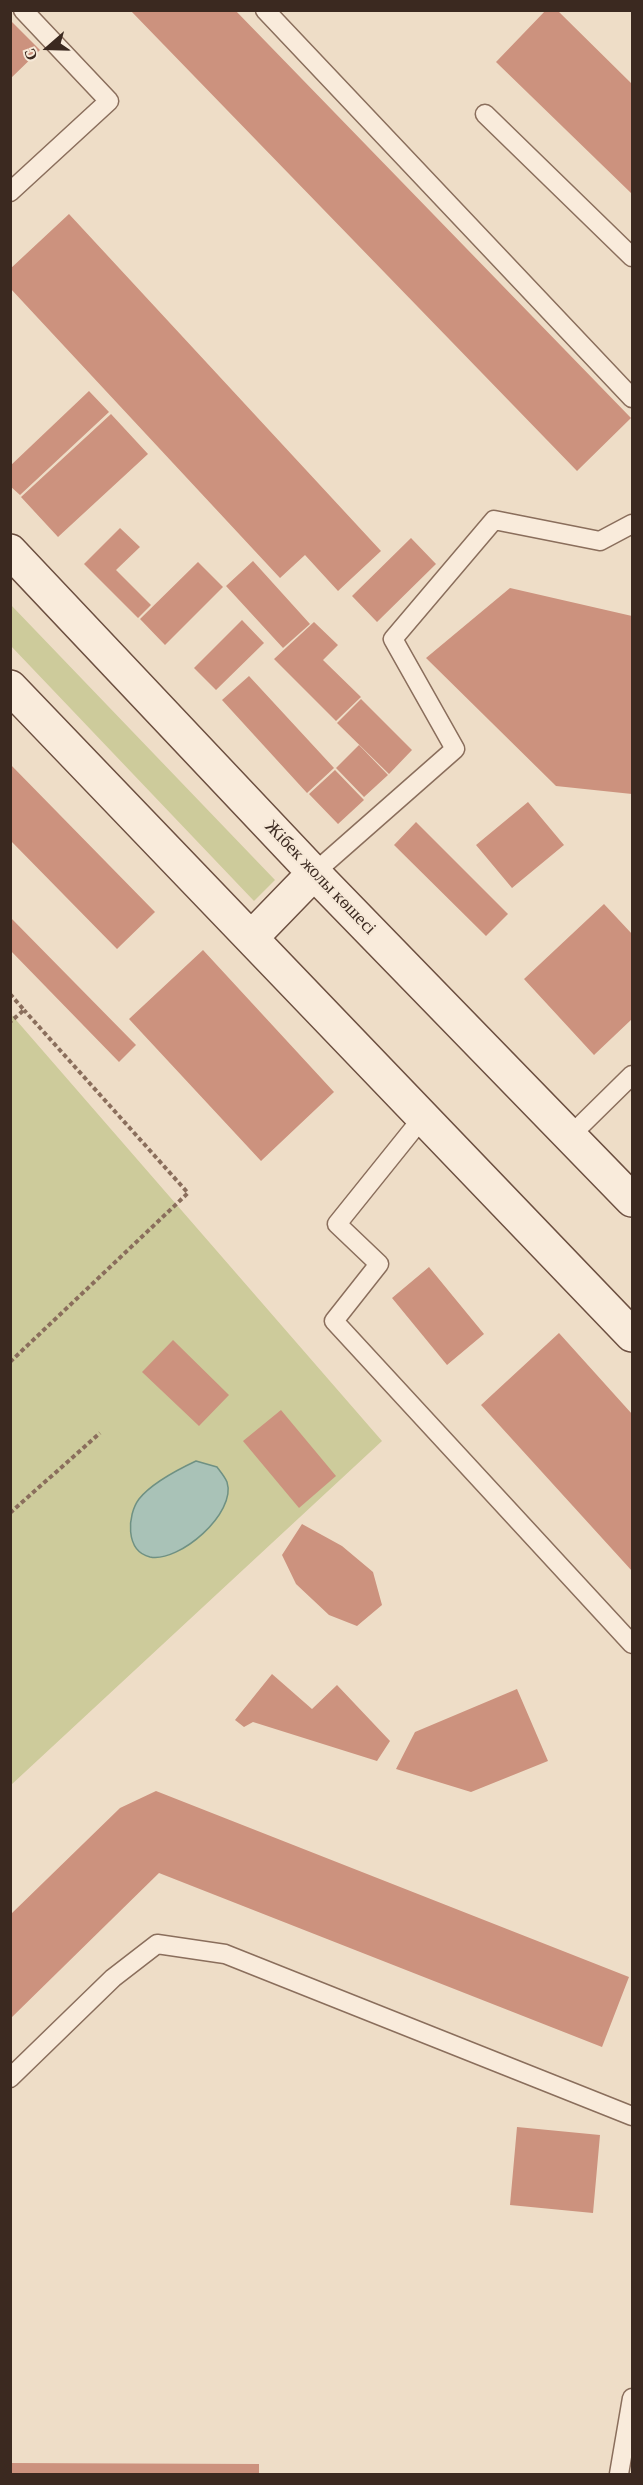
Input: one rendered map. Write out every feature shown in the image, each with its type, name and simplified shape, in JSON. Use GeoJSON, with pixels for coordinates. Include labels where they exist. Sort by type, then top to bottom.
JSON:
{"type":"FeatureCollection","features":[{"type":"Feature","properties":{"kind":"main road","name":"Жібек жолы көшесі"},"geometry":{"type":"LineString","coordinates":[[10,552],[314,873],[633,1200]]}},
{"type":"Feature","properties":{"kind":"main road"},"geometry":{"type":"LineString","coordinates":[[10,687],[633,1335]]}},
{"type":"Feature","properties":{"kind":"main road"},"geometry":{"type":"LineString","coordinates":[[251,938],[314,873]]}},
{"type":"Feature","properties":{"kind":"lane"},"geometry":{"type":"LineString","coordinates":[[10,192],[109,101],[23,10]]}},
{"type":"Feature","properties":{"kind":"lane"},"geometry":{"type":"LineString","coordinates":[[265,10],[633,398]]}},
{"type":"Feature","properties":{"kind":"lane"},"geometry":{"type":"LineString","coordinates":[[485,114],[633,257]]}},
{"type":"Feature","properties":{"kind":"lane"},"geometry":{"type":"LineString","coordinates":[[314,873],[455,749],[393,639],[494,520],[600,541],[633,524]]}},
{"type":"Feature","properties":{"kind":"lane"},"geometry":{"type":"LineString","coordinates":[[571,1135],[633,1076]]}},
{"type":"Feature","properties":{"kind":"lane"},"geometry":{"type":"LineString","coordinates":[[423,1117],[337,1224],[379,1264],[334,1321],[633,1644]]}},
{"type":"Feature","properties":{"kind":"lane"},"geometry":{"type":"LineString","coordinates":[[10,2078],[112,1978],[157,1944],[225,1954],[633,2116]]}},
{"type":"Feature","properties":{"kind":"lane"},"geometry":{"type":"LineString","coordinates":[[619,2475],[633,2398]]}},
{"type":"Feature","properties":{"kind":"path"},"geometry":{"type":"LineString","coordinates":[[10,994],[188,1193],[10,1362]]}},
{"type":"Feature","properties":{"kind":"path"},"geometry":{"type":"LineString","coordinates":[[10,1022],[24,1010]]}},
{"type":"Feature","properties":{"kind":"path"},"geometry":{"type":"LineString","coordinates":[[10,1512],[100,1433]]}},
{"type":"Feature","properties":{"kind":"shaded area"},"geometry":{"type":"Polygon","coordinates":[[[11,605],[275,880],[254,901],[11,646],[11,605]]]}},
{"type":"Feature","properties":{"kind":"shaded area"},"geometry":{"type":"Polygon","coordinates":[[[10,1013],[382,1441],[11,1785],[10,1785],[10,1013]]]}},
{"type":"Feature","properties":{"kind":"shaded area"},"geometry":{"type":"Polygon","coordinates":[[[196,1461],[217,1467],[225,1478],[228,1494],[223,1508],[215,1521],[203,1533],[176,1552],[162,1557],[150,1557],[142,1553],[136,1548],[131,1532],[132,1514],[139,1499],[158,1482],[196,1461]]]}},
{"type":"Feature","properties":{"kind":"building"},"geometry":{"type":"Polygon","coordinates":[[[130,10],[235,10],[631,418],[577,471],[130,10]]]}},
{"type":"Feature","properties":{"kind":"building"},"geometry":{"type":"Polygon","coordinates":[[[546,10],[557,10],[632,84],[632,194],[496,62],[546,10]]]}},
{"type":"Feature","properties":{"kind":"building"},"geometry":{"type":"Polygon","coordinates":[[[10,20],[40,50],[10,79],[10,20]]]}},
{"type":"Feature","properties":{"kind":"building"},"geometry":{"type":"Polygon","coordinates":[[[69,214],[381,551],[338,591],[305,555],[280,578],[10,288],[10,269],[69,214]]]}},
{"type":"Feature","properties":{"kind":"building"},"geometry":{"type":"Polygon","coordinates":[[[89,391],[109,412],[20,495],[10,486],[10,466],[89,391]]]}},
{"type":"Feature","properties":{"kind":"building"},"geometry":{"type":"Polygon","coordinates":[[[111,414],[148,454],[58,537],[21,497],[111,414]]]}},
{"type":"Feature","properties":{"kind":"building"},"geometry":{"type":"Polygon","coordinates":[[[120,528],[140,547],[116,570],[151,605],[138,618],[84,564],[120,528]]]}},
{"type":"Feature","properties":{"kind":"building"},"geometry":{"type":"Polygon","coordinates":[[[411,538],[436,564],[377,622],[352,596],[411,538]]]}},
{"type":"Feature","properties":{"kind":"building"},"geometry":{"type":"Polygon","coordinates":[[[253,561],[310,624],[283,648],[226,586],[253,561]]]}},
{"type":"Feature","properties":{"kind":"building"},"geometry":{"type":"Polygon","coordinates":[[[198,562],[223,587],[165,645],[140,619],[198,562]]]}},
{"type":"Feature","properties":{"kind":"building"},"geometry":{"type":"Polygon","coordinates":[[[510,588],[632,616],[632,794],[556,786],[426,658],[510,588]]]}},
{"type":"Feature","properties":{"kind":"building"},"geometry":{"type":"Polygon","coordinates":[[[242,620],[264,643],[216,690],[194,668],[242,620]]]}},
{"type":"Feature","properties":{"kind":"building"},"geometry":{"type":"Polygon","coordinates":[[[314,622],[338,645],[323,660],[361,697],[336,721],[274,659],[314,622]]]}},
{"type":"Feature","properties":{"kind":"building"},"geometry":{"type":"Polygon","coordinates":[[[249,676],[334,768],[307,793],[222,700],[249,676]]]}},
{"type":"Feature","properties":{"kind":"building"},"geometry":{"type":"Polygon","coordinates":[[[361,699],[412,750],[389,774],[337,723],[361,699]]]}},
{"type":"Feature","properties":{"kind":"building"},"geometry":{"type":"Polygon","coordinates":[[[359,745],[388,775],[364,797],[336,768],[359,745]]]}},
{"type":"Feature","properties":{"kind":"building"},"geometry":{"type":"Polygon","coordinates":[[[10,764],[155,912],[117,949],[10,840],[10,764]]]}},
{"type":"Feature","properties":{"kind":"building"},"geometry":{"type":"Polygon","coordinates":[[[335,770],[364,800],[338,824],[309,794],[335,770]]]}},
{"type":"Feature","properties":{"kind":"building"},"geometry":{"type":"Polygon","coordinates":[[[528,802],[564,845],[512,888],[476,845],[528,802]]]}},
{"type":"Feature","properties":{"kind":"building"},"geometry":{"type":"Polygon","coordinates":[[[416,822],[508,914],[486,936],[394,845],[416,822]]]}},
{"type":"Feature","properties":{"kind":"building"},"geometry":{"type":"Polygon","coordinates":[[[604,904],[632,934],[632,1019],[594,1055],[524,979],[604,904]]]}},
{"type":"Feature","properties":{"kind":"building"},"geometry":{"type":"Polygon","coordinates":[[[10,917],[136,1045],[119,1062],[10,950],[10,917]]]}},
{"type":"Feature","properties":{"kind":"building"},"geometry":{"type":"Polygon","coordinates":[[[203,950],[334,1092],[261,1161],[129,1019],[203,950]]]}},
{"type":"Feature","properties":{"kind":"building"},"geometry":{"type":"Polygon","coordinates":[[[429,1267],[484,1334],[447,1365],[392,1298],[429,1267]]]}},
{"type":"Feature","properties":{"kind":"building"},"geometry":{"type":"Polygon","coordinates":[[[559,1333],[632,1414],[632,1571],[481,1405],[559,1333]]]}},
{"type":"Feature","properties":{"kind":"building"},"geometry":{"type":"Polygon","coordinates":[[[173,1340],[229,1395],[199,1426],[142,1372],[173,1340]]]}},
{"type":"Feature","properties":{"kind":"building"},"geometry":{"type":"Polygon","coordinates":[[[281,1410],[336,1476],[299,1508],[243,1441],[281,1410]]]}},
{"type":"Feature","properties":{"kind":"building"},"geometry":{"type":"Polygon","coordinates":[[[302,1524],[342,1546],[373,1572],[382,1605],[357,1626],[329,1615],[296,1584],[282,1555],[302,1524]]]}},
{"type":"Feature","properties":{"kind":"building"},"geometry":{"type":"Polygon","coordinates":[[[272,1674],[312,1709],[337,1685],[390,1741],[377,1761],[253,1722],[244,1727],[235,1720],[272,1674]]]}},
{"type":"Feature","properties":{"kind":"building"},"geometry":{"type":"Polygon","coordinates":[[[517,1689],[548,1761],[471,1792],[396,1769],[415,1732],[517,1689]]]}},
{"type":"Feature","properties":{"kind":"building"},"geometry":{"type":"Polygon","coordinates":[[[156,1791],[629,1977],[602,2047],[159,1873],[10,2019],[10,1915],[120,1808],[156,1791]]]}},
{"type":"Feature","properties":{"kind":"building"},"geometry":{"type":"Polygon","coordinates":[[[517,2127],[600,2135],[593,2213],[510,2205],[517,2127]]]}},
{"type":"Feature","properties":{"kind":"building"},"geometry":{"type":"Polygon","coordinates":[[[10,2463],[259,2464],[259,2474],[10,2474],[10,2463]]]}}]}
